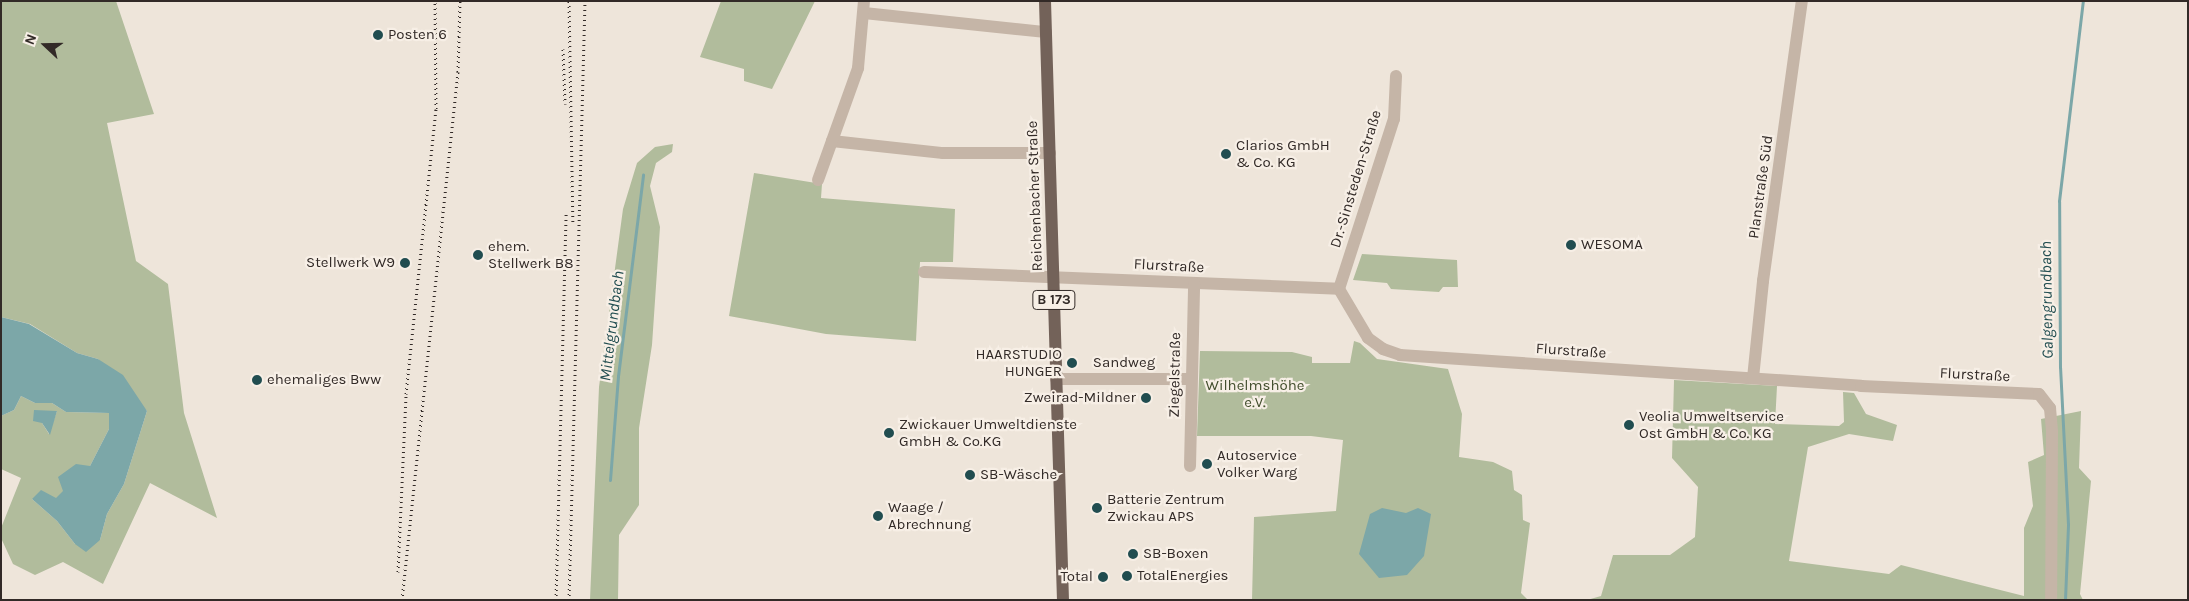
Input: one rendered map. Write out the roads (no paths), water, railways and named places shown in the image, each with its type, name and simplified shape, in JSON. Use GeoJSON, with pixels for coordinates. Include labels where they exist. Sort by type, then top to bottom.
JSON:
{"type":"FeatureCollection","features":[{"type":"Feature","properties":{"kind":"main road","name":"Reichenbacher Straße"},"geometry":{"type":"LineString","coordinates":[[1045,1],[1063,600]]}},
{"type":"Feature","properties":{"kind":"street","name":"Planstraße Süd"},"geometry":{"type":"LineString","coordinates":[[1753,378],[1763,281],[1802,1]]}},
{"type":"Feature","properties":{"kind":"street"},"geometry":{"type":"LineString","coordinates":[[818,180],[858,68],[864,7],[1046,32]]}},
{"type":"Feature","properties":{"kind":"street","name":"Dr.-Sinsteden-Straße"},"geometry":{"type":"LineString","coordinates":[[1339,289],[1394,120],[1396,76]]}},
{"type":"Feature","properties":{"kind":"street"},"geometry":{"type":"LineString","coordinates":[[832,142],[942,153],[1050,153]]}},
{"type":"Feature","properties":{"kind":"street","name":"Flurstraße"},"geometry":{"type":"LineString","coordinates":[[924,272],[1339,289],[1368,338],[1383,349],[1400,355],[2038,394],[2050,408],[2052,432],[2051,600]]}},
{"type":"Feature","properties":{"kind":"street","name":"Ziegelstraße"},"geometry":{"type":"LineString","coordinates":[[1190,466],[1194,284]]}},
{"type":"Feature","properties":{"kind":"street","name":"Sandweg"},"geometry":{"type":"LineString","coordinates":[[1056,379],[1191,379]]}},
{"type":"Feature","properties":{"kind":"water"},"geometry":{"type":"Polygon","coordinates":[[[1,317],[29,324],[77,353],[98,359],[123,375],[147,411],[124,484],[107,514],[100,540],[86,552],[75,544],[57,521],[32,499],[41,490],[56,498],[63,491],[58,477],[76,464],[90,466],[109,429],[109,413],[66,412],[52,403],[35,403],[21,396],[14,410],[1,416],[1,317]]]}},
{"type":"Feature","properties":{"kind":"water"},"geometry":{"type":"Polygon","coordinates":[[[34,410],[57,411],[50,435],[42,423],[33,421],[34,410]]]}},
{"type":"Feature","properties":{"kind":"water"},"geometry":{"type":"Polygon","coordinates":[[[1382,508],[1406,513],[1418,508],[1431,514],[1424,556],[1407,575],[1379,578],[1359,554],[1370,514],[1382,508]]]}},
{"type":"Feature","properties":{"kind":"waterway","name":"Galgengrundbach"},"geometry":{"type":"LineString","coordinates":[[2065,600],[2068,524],[2060,367],[2059,201],[2083,1]]}},
{"type":"Feature","properties":{"kind":"waterway","name":"Mittelgrundbach"},"geometry":{"type":"LineString","coordinates":[[610,480],[618,376],[643,175]]}},
{"type":"Feature","properties":{"kind":"railway"},"geometry":{"type":"LineString","coordinates":[[398,572],[406,394],[436,109],[435,1]]}},
{"type":"Feature","properties":{"kind":"railway"},"geometry":{"type":"LineString","coordinates":[[402,600],[458,72],[460,1]]}},
{"type":"Feature","properties":{"kind":"railway"},"geometry":{"type":"LineString","coordinates":[[569,1],[573,224]]}},
{"type":"Feature","properties":{"kind":"railway"},"geometry":{"type":"LineString","coordinates":[[569,600],[585,1]]}},
{"type":"Feature","properties":{"kind":"railway"},"geometry":{"type":"LineString","coordinates":[[563,49],[565,104]]}},
{"type":"Feature","properties":{"kind":"railway"},"geometry":{"type":"LineString","coordinates":[[556,600],[566,214]]}},
{"type":"Feature","properties":{"kind":"place","name":"Posten 6"},"geometry":{"type":"Point","coordinates":[378,35]}},
{"type":"Feature","properties":{"kind":"place","name":"Clarios GmbH & Co. KG"},"geometry":{"type":"Point","coordinates":[1226,154]}},
{"type":"Feature","properties":{"kind":"place","name":"WESOMA"},"geometry":{"type":"Point","coordinates":[1571,245]}},
{"type":"Feature","properties":{"kind":"place","name":"ehem. Stellwerk B8"},"geometry":{"type":"Point","coordinates":[478,255]}},
{"type":"Feature","properties":{"kind":"place","name":"Stellwerk W9"},"geometry":{"type":"Point","coordinates":[405,263]}},
{"type":"Feature","properties":{"kind":"place","name":"HAARSTUDIO HUNGER"},"geometry":{"type":"Point","coordinates":[1072,363]}},
{"type":"Feature","properties":{"kind":"place","name":"ehemaliges Bww"},"geometry":{"type":"Point","coordinates":[257,380]}},
{"type":"Feature","properties":{"kind":"place","name":"Zweirad-Mildner"},"geometry":{"type":"Point","coordinates":[1146,398]}},
{"type":"Feature","properties":{"kind":"place","name":"Veolia Umweltservice Ost GmbH & Co. KG"},"geometry":{"type":"Point","coordinates":[1629,425]}},
{"type":"Feature","properties":{"kind":"place","name":"Zwickauer Umweltdienste GmbH & Co.KG"},"geometry":{"type":"Point","coordinates":[889,433]}},
{"type":"Feature","properties":{"kind":"place","name":"Autoservice Volker Warg"},"geometry":{"type":"Point","coordinates":[1207,464]}},
{"type":"Feature","properties":{"kind":"place","name":"SB-Wäsche"},"geometry":{"type":"Point","coordinates":[970,475]}},
{"type":"Feature","properties":{"kind":"place","name":"Batterie Zentrum Zwickau APS"},"geometry":{"type":"Point","coordinates":[1097,508]}},
{"type":"Feature","properties":{"kind":"place","name":"Waage / Abrechnung"},"geometry":{"type":"Point","coordinates":[878,516]}},
{"type":"Feature","properties":{"kind":"place","name":"SB-Boxen"},"geometry":{"type":"Point","coordinates":[1133,554]}},
{"type":"Feature","properties":{"kind":"place","name":"TotalEnergies"},"geometry":{"type":"Point","coordinates":[1127,576]}},
{"type":"Feature","properties":{"kind":"place","name":"Total"},"geometry":{"type":"Point","coordinates":[1103,577]}},
{"type":"Feature","properties":{"kind":"park label","name":"Wilhelmshöhe e.V."},"geometry":{"type":"Point","coordinates":[1255,394]}}]}
